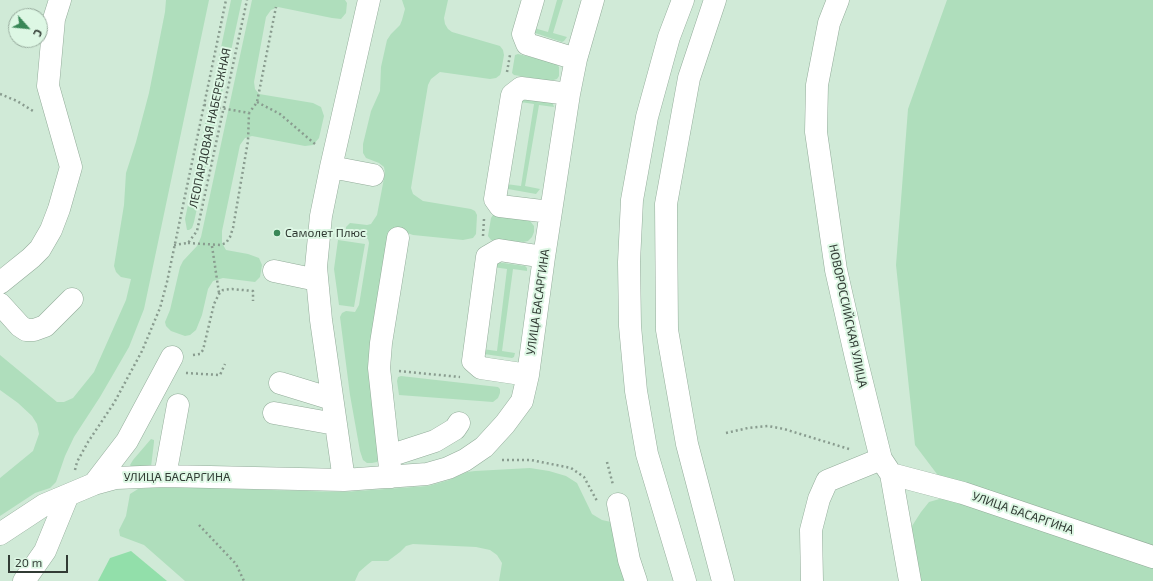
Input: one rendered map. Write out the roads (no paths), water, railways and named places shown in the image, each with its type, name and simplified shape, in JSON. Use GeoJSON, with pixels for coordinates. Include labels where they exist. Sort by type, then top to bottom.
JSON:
{"type":"FeatureCollection","features":[{"type":"Feature","properties":{"kind":"main road"},"geometry":{"type":"LineString","coordinates":[[0,283],[32,258],[40,249],[51,230],[59,209],[71,167],[48,86],[54,19],[60,0]]}},
{"type":"Feature","properties":{"kind":"main road"},"geometry":{"type":"LineString","coordinates":[[344,480],[321,320],[316,268],[321,216],[369,0]]}},
{"type":"Feature","properties":{"kind":"main road"},"geometry":{"type":"LineString","coordinates":[[533,0],[523,34],[527,44],[576,59]]}},
{"type":"Feature","properties":{"kind":"main road","name":"УЛИЦА БАСАРГИНА"},"geometry":{"type":"LineString","coordinates":[[0,534],[44,505],[94,484],[116,478],[165,476],[344,480],[390,466],[426,474],[448,468],[465,460],[484,447],[505,424],[522,401],[528,375],[550,212],[569,94],[576,59],[593,0]]}},
{"type":"Feature","properties":{"kind":"main road"},"geometry":{"type":"LineString","coordinates":[[683,0],[669,37],[646,117],[632,200],[629,262],[630,326],[636,391],[647,454],[685,581]]}},
{"type":"Feature","properties":{"kind":"main road"},"geometry":{"type":"LineString","coordinates":[[715,0],[689,78],[666,204],[667,330],[687,444],[723,581]]}},
{"type":"Feature","properties":{"kind":"main road","name":"НОВОРОССИЙСКАЯ УЛИЦА"},"geometry":{"type":"LineString","coordinates":[[838,0],[829,23],[817,85],[816,132],[836,270],[856,358],[886,466],[910,581]]}},
{"type":"Feature","properties":{"kind":"main road"},"geometry":{"type":"LineString","coordinates":[[550,212],[500,206],[495,199],[512,95],[521,88],[569,94]]}},
{"type":"Feature","properties":{"kind":"main road"},"geometry":{"type":"LineString","coordinates":[[331,167],[373,175]]}},
{"type":"Feature","properties":{"kind":"main road"},"geometry":{"type":"LineString","coordinates":[[398,238],[381,343],[379,368],[390,466],[455,429],[459,423]]}},
{"type":"Feature","properties":{"kind":"main road"},"geometry":{"type":"LineString","coordinates":[[528,375],[481,368],[473,361],[486,264],[487,257],[499,250],[544,257]]}},
{"type":"Feature","properties":{"kind":"main road"},"geometry":{"type":"LineString","coordinates":[[274,271],[317,280]]}},
{"type":"Feature","properties":{"kind":"main road"},"geometry":{"type":"LineString","coordinates":[[0,304],[20,326],[26,330],[34,330],[45,326],[72,299]]}},
{"type":"Feature","properties":{"kind":"main road"},"geometry":{"type":"LineString","coordinates":[[94,484],[127,441],[172,357]]}},
{"type":"Feature","properties":{"kind":"main road"},"geometry":{"type":"LineString","coordinates":[[280,383],[332,399]]}},
{"type":"Feature","properties":{"kind":"main road"},"geometry":{"type":"LineString","coordinates":[[165,476],[178,405]]}},
{"type":"Feature","properties":{"kind":"main road"},"geometry":{"type":"LineString","coordinates":[[274,413],[335,424]]}},
{"type":"Feature","properties":{"kind":"main road"},"geometry":{"type":"LineString","coordinates":[[812,581],[811,530],[819,499],[827,481],[886,466]]}},
{"type":"Feature","properties":{"kind":"main road","name":"УЛИЦА БАСАРГИНА"},"geometry":{"type":"LineString","coordinates":[[886,466],[1153,557]]}},
{"type":"Feature","properties":{"kind":"main road"},"geometry":{"type":"LineString","coordinates":[[24,581],[45,551],[68,495]]}},
{"type":"Feature","properties":{"kind":"main road"},"geometry":{"type":"LineString","coordinates":[[618,504],[629,560],[636,581]]}},
{"type":"Feature","properties":{"kind":"place","name":"Самолет Плюс"},"geometry":{"type":"Point","coordinates":[277,233]}}]}
